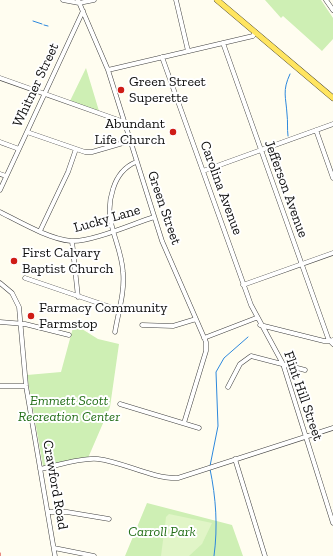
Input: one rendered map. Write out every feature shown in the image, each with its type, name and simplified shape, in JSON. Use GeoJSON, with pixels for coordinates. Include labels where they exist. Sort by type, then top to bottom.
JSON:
{"type":"FeatureCollection","features":[{"type":"Feature","properties":{"kind":"main road"},"geometry":{"type":"LineString","coordinates":[[217,0],[333,98]]}},
{"type":"Feature","properties":{"kind":"street"},"geometry":{"type":"LineString","coordinates":[[63,0],[78,2],[94,0]]}},
{"type":"Feature","properties":{"kind":"street"},"geometry":{"type":"LineString","coordinates":[[176,0],[188,51]]}},
{"type":"Feature","properties":{"kind":"street"},"geometry":{"type":"LineString","coordinates":[[326,0],[333,10]]}},
{"type":"Feature","properties":{"kind":"street","name":"Green Street"},"geometry":{"type":"LineString","coordinates":[[78,2],[108,70],[162,241],[204,338],[206,351],[184,423]]}},
{"type":"Feature","properties":{"kind":"street","name":"Whitner Street"},"geometry":{"type":"LineString","coordinates":[[0,190],[83,11]]}},
{"type":"Feature","properties":{"kind":"street"},"geometry":{"type":"LineString","coordinates":[[108,70],[252,36],[256,32]]}},
{"type":"Feature","properties":{"kind":"street","name":"Jefferson Avenue"},"geometry":{"type":"LineString","coordinates":[[223,43],[301,264],[332,342]]}},
{"type":"Feature","properties":{"kind":"street","name":"Carolina Avenue"},"geometry":{"type":"LineString","coordinates":[[162,57],[243,285],[256,318],[260,324]]}},
{"type":"Feature","properties":{"kind":"street"},"geometry":{"type":"LineString","coordinates":[[0,78],[124,122]]}},
{"type":"Feature","properties":{"kind":"street"},"geometry":{"type":"LineString","coordinates":[[203,171],[333,124]]}},
{"type":"Feature","properties":{"kind":"street"},"geometry":{"type":"LineString","coordinates":[[316,130],[333,178]]}},
{"type":"Feature","properties":{"kind":"street"},"geometry":{"type":"LineString","coordinates":[[27,132],[76,149],[92,152],[130,141]]}},
{"type":"Feature","properties":{"kind":"street"},"geometry":{"type":"LineString","coordinates":[[0,142],[19,149]]}},
{"type":"Feature","properties":{"kind":"street"},"geometry":{"type":"LineString","coordinates":[[40,231],[68,172],[76,149]]}},
{"type":"Feature","properties":{"kind":"street"},"geometry":{"type":"LineString","coordinates":[[115,332],[124,282],[123,267],[112,231],[109,206],[114,185],[121,172],[136,162]]}},
{"type":"Feature","properties":{"kind":"street"},"geometry":{"type":"LineString","coordinates":[[0,174],[6,176]]}},
{"type":"Feature","properties":{"kind":"street","name":"Lucky Lane"},"geometry":{"type":"LineString","coordinates":[[0,212],[40,231],[58,238],[72,241],[86,239],[154,217]]}},
{"type":"Feature","properties":{"kind":"street"},"geometry":{"type":"LineString","coordinates":[[72,241],[78,297]]}},
{"type":"Feature","properties":{"kind":"street"},"geometry":{"type":"LineString","coordinates":[[243,285],[333,253]]}},
{"type":"Feature","properties":{"kind":"street"},"geometry":{"type":"LineString","coordinates":[[25,278],[119,310]]}},
{"type":"Feature","properties":{"kind":"street","name":"Crawford Road"},"geometry":{"type":"LineString","coordinates":[[0,283],[9,290],[16,299],[19,307],[26,386],[49,512],[55,556]]}},
{"type":"Feature","properties":{"kind":"street"},"geometry":{"type":"LineString","coordinates":[[204,338],[256,318]]}},
{"type":"Feature","properties":{"kind":"street"},"geometry":{"type":"LineString","coordinates":[[142,325],[173,326],[196,319]]}},
{"type":"Feature","properties":{"kind":"street"},"geometry":{"type":"LineString","coordinates":[[0,322],[20,324],[70,335]]}},
{"type":"Feature","properties":{"kind":"street"},"geometry":{"type":"LineString","coordinates":[[260,324],[332,342]]}},
{"type":"Feature","properties":{"kind":"street","name":"Flint Hill Street"},"geometry":{"type":"LineString","coordinates":[[260,324],[283,364],[332,513],[333,523]]}},
{"type":"Feature","properties":{"kind":"street"},"geometry":{"type":"LineString","coordinates":[[228,387],[237,368],[247,357],[253,356],[305,370]]}},
{"type":"Feature","properties":{"kind":"street"},"geometry":{"type":"LineString","coordinates":[[0,386],[26,386]]}},
{"type":"Feature","properties":{"kind":"street"},"geometry":{"type":"LineString","coordinates":[[120,404],[199,428]]}},
{"type":"Feature","properties":{"kind":"street"},"geometry":{"type":"LineString","coordinates":[[40,469],[93,459],[174,478],[333,428]]}},
{"type":"Feature","properties":{"kind":"street"},"geometry":{"type":"LineString","coordinates":[[235,459],[265,556]]}},
{"type":"Feature","properties":{"kind":"street"},"geometry":{"type":"LineString","coordinates":[[49,512],[67,512],[109,519]]}},
{"type":"Feature","properties":{"kind":"street"},"geometry":{"type":"LineString","coordinates":[[54,548],[94,556]]}},
{"type":"Feature","properties":{"kind":"green space"},"geometry":{"type":"Polygon","coordinates":[[[265,0],[321,0],[333,18],[333,39],[322,51],[283,16],[281,18],[265,0]]]}},
{"type":"Feature","properties":{"kind":"green space"},"geometry":{"type":"Polygon","coordinates":[[[86,68],[99,111],[70,101],[86,68]]]}},
{"type":"Feature","properties":{"kind":"green space","name":"Emmett Scott Recreation Center"},"geometry":{"type":"Polygon","coordinates":[[[74,324],[98,339],[119,344],[110,407],[88,458],[43,466],[27,375],[61,372],[74,324]]]}},
{"type":"Feature","properties":{"kind":"green space","name":"Carroll Park"},"geometry":{"type":"Polygon","coordinates":[[[147,503],[232,525],[243,556],[125,556],[147,503]]]}},
{"type":"Feature","properties":{"kind":"green space"},"geometry":{"type":"Polygon","coordinates":[[[169,514],[212,523],[202,544],[189,556],[161,556],[166,517],[169,514]]]}},
{"type":"Feature","properties":{"kind":"waterway"},"geometry":{"type":"LineString","coordinates":[[33,21],[42,24]]}},
{"type":"Feature","properties":{"kind":"waterway"},"geometry":{"type":"LineString","coordinates":[[44,25],[48,26]]}},
{"type":"Feature","properties":{"kind":"waterway"},"geometry":{"type":"LineString","coordinates":[[288,136],[285,94],[286,85],[290,74]]}},
{"type":"Feature","properties":{"kind":"waterway"},"geometry":{"type":"LineString","coordinates":[[210,466],[218,426],[216,372],[224,358],[248,337]]}},
{"type":"Feature","properties":{"kind":"waterway"},"geometry":{"type":"LineString","coordinates":[[210,469],[216,512],[214,556]]}},
{"type":"Feature","properties":{"kind":"place","name":"Green Street Superette"},"geometry":{"type":"Point","coordinates":[121,90]}},
{"type":"Feature","properties":{"kind":"place","name":"Abundant Life Church"},"geometry":{"type":"Point","coordinates":[173,132]}},
{"type":"Feature","properties":{"kind":"place","name":"First Calvary Baptist Church"},"geometry":{"type":"Point","coordinates":[14,261]}},
{"type":"Feature","properties":{"kind":"place","name":"Farmacy Community Farmstop"},"geometry":{"type":"Point","coordinates":[31,316]}}]}
